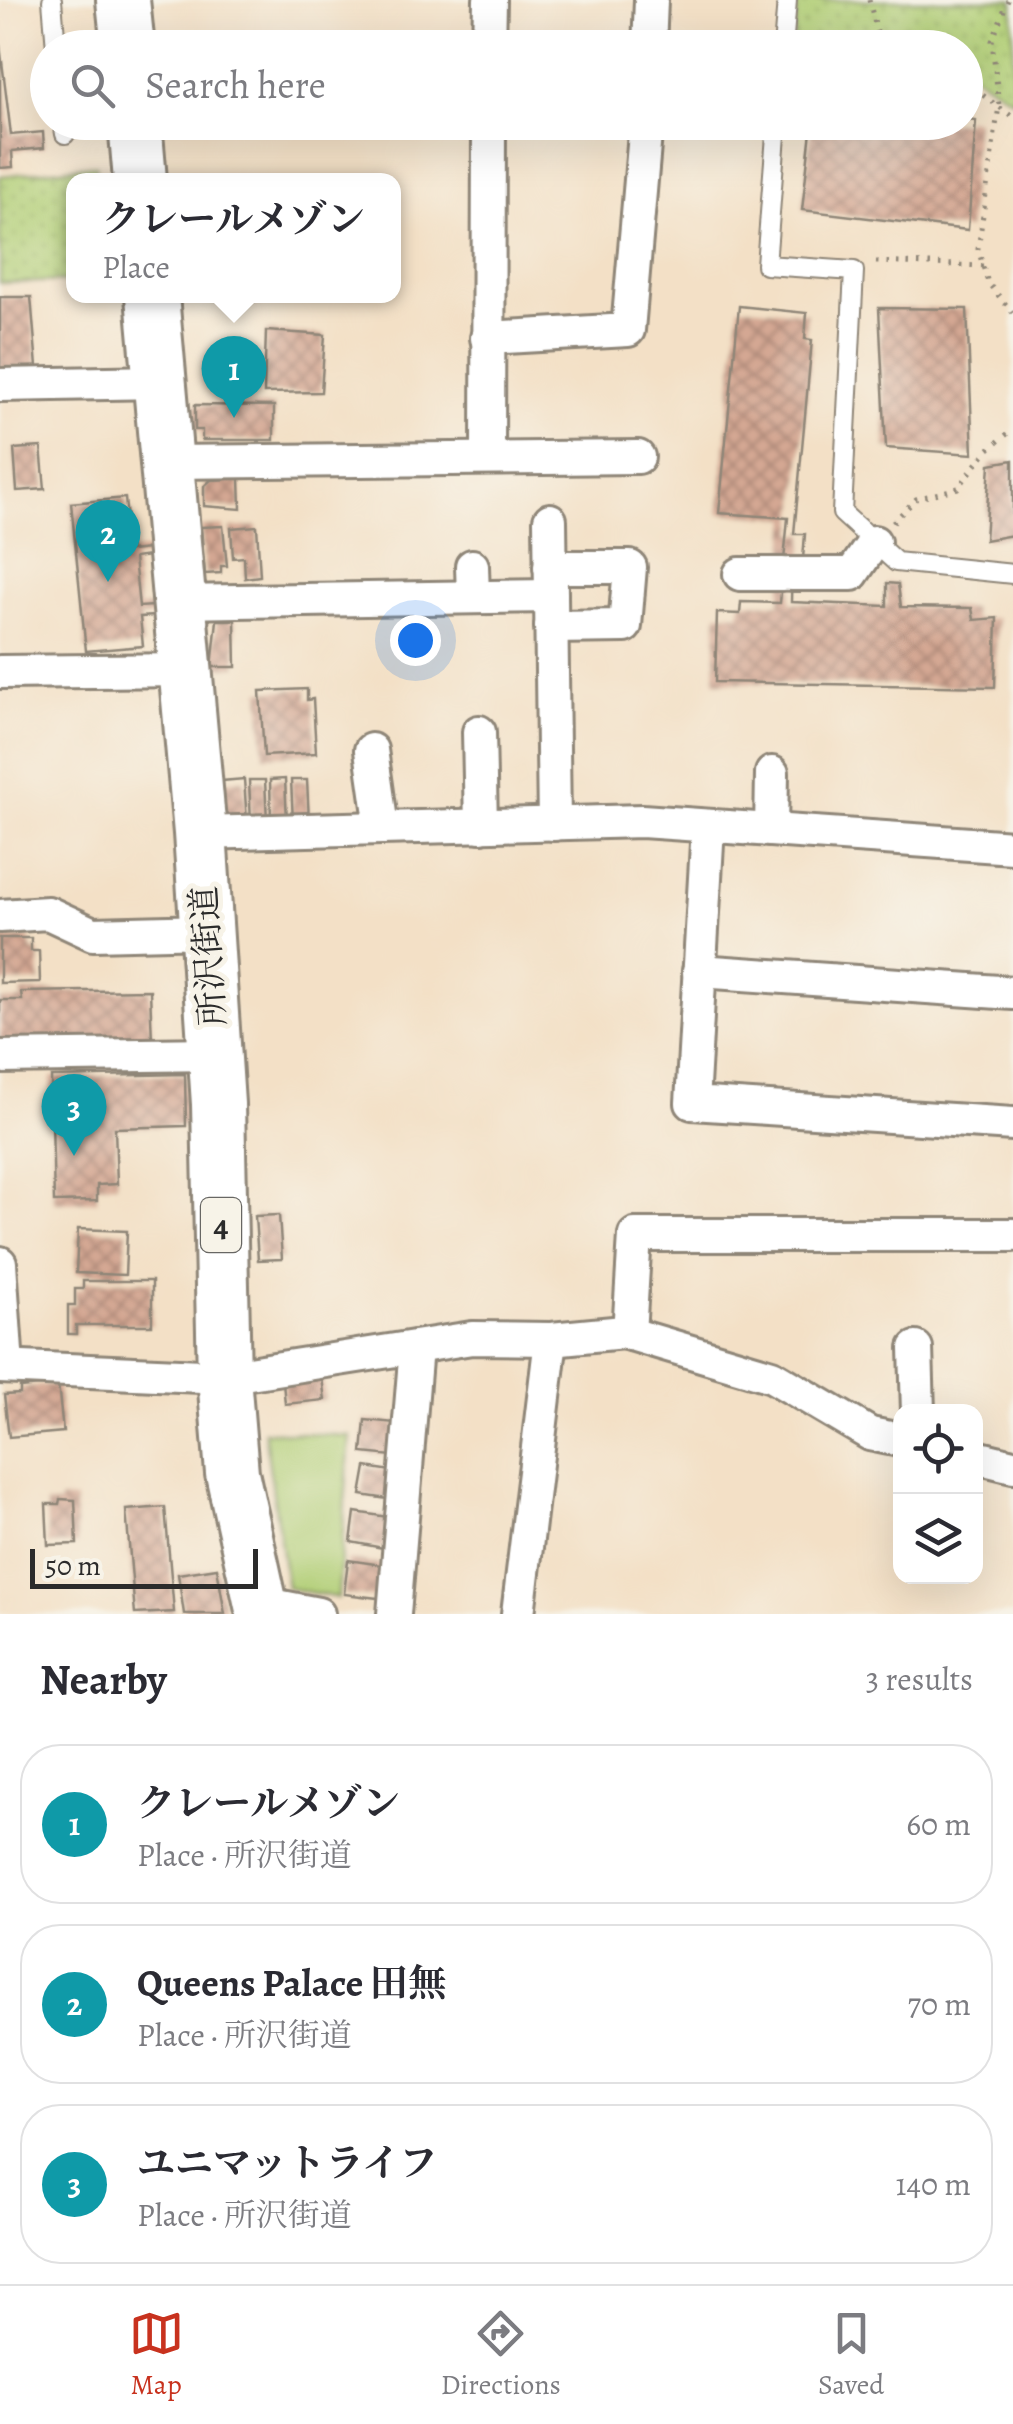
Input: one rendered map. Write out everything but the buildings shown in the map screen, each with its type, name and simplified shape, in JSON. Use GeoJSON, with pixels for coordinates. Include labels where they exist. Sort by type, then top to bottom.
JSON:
{"type":"FeatureCollection","features":[{"type":"Feature","properties":{"kind":"main road"},"geometry":{"type":"LineString","coordinates":[[124,0],[126,30]]}},
{"type":"Feature","properties":{"kind":"main road"},"geometry":{"type":"LineString","coordinates":[[137,140],[139,173]]}},
{"type":"Feature","properties":{"kind":"main road","name":"所沢街道"},"geometry":{"type":"LineString","coordinates":[[153,303],[200,834],[214,1054],[224,1376],[232,1474],[262,1609]]}},
{"type":"Feature","properties":{"kind":"street"},"geometry":{"type":"LineString","coordinates":[[490,0],[490,30]]}},
{"type":"Feature","properties":{"kind":"street"},"geometry":{"type":"LineString","coordinates":[[650,30],[651,0]]}},
{"type":"Feature","properties":{"kind":"street"},"geometry":{"type":"LineString","coordinates":[[488,458],[489,140]]}},
{"type":"Feature","properties":{"kind":"street"},"geometry":{"type":"LineString","coordinates":[[487,338],[628,330],[644,140]]}},
{"type":"Feature","properties":{"kind":"street"},"geometry":{"type":"LineString","coordinates":[[0,385],[160,382]]}},
{"type":"Feature","properties":{"kind":"street"},"geometry":{"type":"LineString","coordinates":[[167,462],[638,457]]}},
{"type":"Feature","properties":{"kind":"street"},"geometry":{"type":"LineString","coordinates":[[550,520],[554,824]]}},
{"type":"Feature","properties":{"kind":"street"},"geometry":{"type":"LineString","coordinates":[[740,574],[852,574],[874,542]]}},
{"type":"Feature","properties":{"kind":"street"},"geometry":{"type":"LineString","coordinates":[[180,602],[472,582],[551,597]]}},
{"type":"Feature","properties":{"kind":"street"},"geometry":{"type":"LineString","coordinates":[[0,672],[186,670]]}},
{"type":"Feature","properties":{"kind":"street"},"geometry":{"type":"LineString","coordinates":[[478,732],[481,826]]}},
{"type":"Feature","properties":{"kind":"street"},"geometry":{"type":"LineString","coordinates":[[371,750],[382,828]]}},
{"type":"Feature","properties":{"kind":"street"},"geometry":{"type":"LineString","coordinates":[[771,830],[772,773]]}},
{"type":"Feature","properties":{"kind":"street"},"geometry":{"type":"LineString","coordinates":[[200,834],[642,821],[1013,847]]}},
{"type":"Feature","properties":{"kind":"street"},"geometry":{"type":"LineString","coordinates":[[708,826],[692,1103],[1013,1124]]}},
{"type":"Feature","properties":{"kind":"street"},"geometry":{"type":"LineString","coordinates":[[0,916],[48,914],[93,934],[206,932]]}},
{"type":"Feature","properties":{"kind":"street"},"geometry":{"type":"LineString","coordinates":[[700,971],[1013,993]]}},
{"type":"Feature","properties":{"kind":"street"},"geometry":{"type":"LineString","coordinates":[[0,1058],[214,1054]]}},
{"type":"Feature","properties":{"kind":"street"},"geometry":{"type":"LineString","coordinates":[[629,1334],[635,1235],[1013,1236]]}},
{"type":"Feature","properties":{"kind":"street"},"geometry":{"type":"LineString","coordinates":[[0,1262],[3,1367],[224,1376],[472,1338],[551,1339],[629,1334],[772,1376],[870,1434],[893,1439]]}},
{"type":"Feature","properties":{"kind":"street"},"geometry":{"type":"LineString","coordinates":[[518,1614],[551,1339]]}},
{"type":"Feature","properties":{"kind":"street"},"geometry":{"type":"LineString","coordinates":[[394,1614],[416,1347]]}},
{"type":"Feature","properties":{"kind":"street"},"geometry":{"type":"LineString","coordinates":[[916,1348],[918,1404]]}},
{"type":"Feature","properties":{"kind":"street"},"geometry":{"type":"LineString","coordinates":[[983,1459],[1013,1466]]}},
{"type":"Feature","properties":{"kind":"street"},"geometry":{"type":"LineString","coordinates":[[262,1609],[318,1614]]}},
{"type":"Feature","properties":{"kind":"lane"},"geometry":{"type":"LineString","coordinates":[[52,0],[54,30]]}},
{"type":"Feature","properties":{"kind":"lane"},"geometry":{"type":"LineString","coordinates":[[785,30],[787,0]]}},
{"type":"Feature","properties":{"kind":"lane"},"geometry":{"type":"LineString","coordinates":[[776,140],[766,265],[854,272],[842,514],[896,562],[1013,574]]}},
{"type":"Feature","properties":{"kind":"path"},"geometry":{"type":"LineString","coordinates":[[869,0],[876,30]]}},
{"type":"Feature","properties":{"kind":"path"},"geometry":{"type":"LineString","coordinates":[[1008,0],[992,41],[999,106],[978,250],[988,283],[1013,314]]}},
{"type":"Feature","properties":{"kind":"path"},"geometry":{"type":"LineString","coordinates":[[983,95],[1013,117]]}},
{"type":"Feature","properties":{"kind":"path"},"geometry":{"type":"LineString","coordinates":[[854,272],[870,262],[983,266]]}},
{"type":"Feature","properties":{"kind":"path"},"geometry":{"type":"LineString","coordinates":[[874,542],[916,499],[958,488],[987,451],[1013,428]]}},
{"type":"Feature","properties":{"kind":"green space"},"geometry":{"type":"Polygon","coordinates":[[[797,0],[1013,0],[1013,100],[983,81],[983,30],[794,30],[797,0]]]}},
{"type":"Feature","properties":{"kind":"green space"},"geometry":{"type":"Polygon","coordinates":[[[96,165],[97,173],[66,173],[66,281],[0,283],[0,176],[96,165]]]}},
{"type":"Feature","properties":{"kind":"green space"},"geometry":{"type":"Polygon","coordinates":[[[264,1431],[350,1436],[338,1598],[287,1588],[264,1431]]]}},
{"type":"Feature","properties":{"kind":"place","name":"クレールメゾン"},"geometry":{"type":"Point","coordinates":[234,418]}},
{"type":"Feature","properties":{"kind":"place","name":"Queens Palace 田無"},"geometry":{"type":"Point","coordinates":[108,582]}},
{"type":"Feature","properties":{"kind":"place","name":"ユニマットライフ"},"geometry":{"type":"Point","coordinates":[74,1156]}}]}
